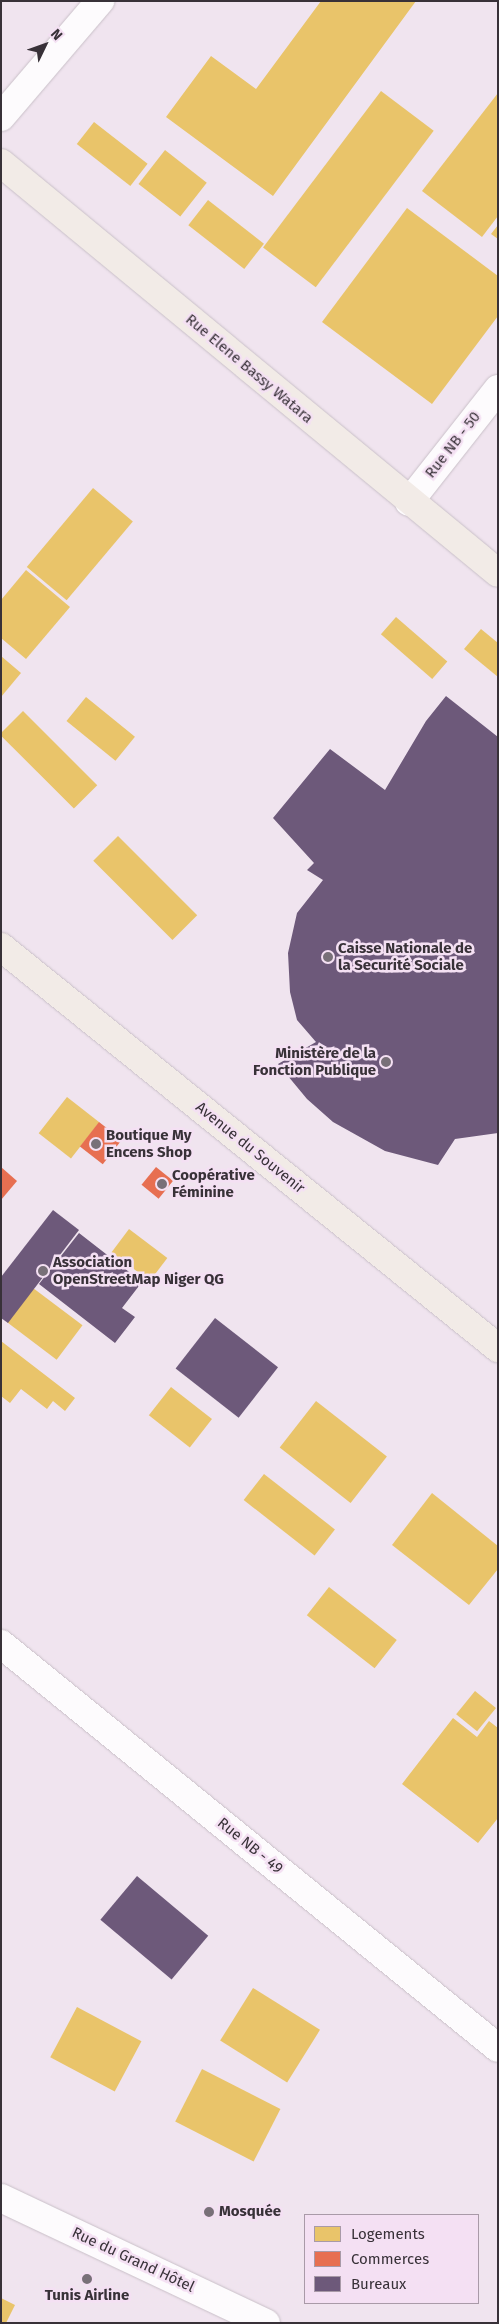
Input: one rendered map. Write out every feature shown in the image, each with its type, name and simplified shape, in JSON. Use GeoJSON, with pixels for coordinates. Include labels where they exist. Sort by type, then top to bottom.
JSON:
{"type":"FeatureCollection","features":[{"type":"Feature","properties":{"kind":"main road","name":"Rue Elene Bassy Watara"},"geometry":{"type":"LineString","coordinates":[[1,163],[409,502],[498,572]]}},
{"type":"Feature","properties":{"kind":"main road","name":"Avenue du Souvenir"},"geometry":{"type":"LineString","coordinates":[[1,947],[498,1348]]}},
{"type":"Feature","properties":{"kind":"street"},"geometry":{"type":"LineString","coordinates":[[1,117],[100,1]]}},
{"type":"Feature","properties":{"kind":"street","name":"Rue NB - 50"},"geometry":{"type":"LineString","coordinates":[[409,502],[498,389]]}},
{"type":"Feature","properties":{"kind":"street","name":"Rue NB - 49"},"geometry":{"type":"LineString","coordinates":[[1,1644],[498,2048]]}},
{"type":"Feature","properties":{"kind":"street","name":"Rue du Grand Hôtel"},"geometry":{"type":"LineString","coordinates":[[1,2198],[266,2323]]}},
{"type":"Feature","properties":{"kind":"building: Logements"},"geometry":{"type":"Polygon","coordinates":[[[321,1],[416,1],[273,196],[166,117],[211,56],[256,89],[321,1]]]}},
{"type":"Feature","properties":{"kind":"building: Logements"},"geometry":{"type":"Polygon","coordinates":[[[381,91],[434,131],[316,287],[263,248],[381,91]]]}},
{"type":"Feature","properties":{"kind":"building: Logements"},"geometry":{"type":"Polygon","coordinates":[[[498,93],[498,216],[482,237],[422,191],[498,93]]]}},
{"type":"Feature","properties":{"kind":"building: Logements"},"geometry":{"type":"Polygon","coordinates":[[[94,122],[148,164],[130,186],[77,144],[94,122]]]}},
{"type":"Feature","properties":{"kind":"building: Logements"},"geometry":{"type":"Polygon","coordinates":[[[165,150],[207,183],[180,217],[139,184],[165,150]]]}},
{"type":"Feature","properties":{"kind":"building: Logements"},"geometry":{"type":"Polygon","coordinates":[[[208,200],[264,244],[244,269],[188,225],[208,200]]]}},
{"type":"Feature","properties":{"kind":"building: Logements"},"geometry":{"type":"Polygon","coordinates":[[[407,208],[498,276],[498,316],[432,404],[322,322],[407,208]]]}},
{"type":"Feature","properties":{"kind":"building: Logements"},"geometry":{"type":"Polygon","coordinates":[[[498,225],[498,239],[491,234],[498,225]]]}},
{"type":"Feature","properties":{"kind":"building: Logements"},"geometry":{"type":"Polygon","coordinates":[[[93,488],[133,521],[67,600],[27,567],[93,488]]]}},
{"type":"Feature","properties":{"kind":"building: Logements"},"geometry":{"type":"Polygon","coordinates":[[[26,570],[70,607],[26,659],[1,638],[1,600],[26,570]]]}},
{"type":"Feature","properties":{"kind":"building: Logements"},"geometry":{"type":"Polygon","coordinates":[[[396,617],[447,662],[432,679],[381,634],[396,617]]]}},
{"type":"Feature","properties":{"kind":"building: Logements"},"geometry":{"type":"Polygon","coordinates":[[[481,629],[498,643],[498,677],[464,649],[481,629]]]}},
{"type":"Feature","properties":{"kind":"building: Logements"},"geometry":{"type":"Polygon","coordinates":[[[1,656],[21,673],[1,697],[1,656]]]}},
{"type":"Feature","properties":{"kind":"building: Logements"},"geometry":{"type":"Polygon","coordinates":[[[86,697],[135,737],[115,761],[66,721],[86,697]]]}},
{"type":"Feature","properties":{"kind":"building: Logements"},"geometry":{"type":"Polygon","coordinates":[[[23,711],[97,785],[74,809],[1,736],[1,733],[23,711]]]}},
{"type":"Feature","properties":{"kind":"building: Logements"},"geometry":{"type":"Polygon","coordinates":[[[118,836],[197,915],[172,940],[93,861],[118,836]]]}},
{"type":"Feature","properties":{"kind":"building: Logements"},"geometry":{"type":"Polygon","coordinates":[[[67,1097],[99,1122],[71,1158],[39,1133],[67,1097]]]}},
{"type":"Feature","properties":{"kind":"building: Logements"},"geometry":{"type":"Polygon","coordinates":[[[129,1229],[167,1258],[150,1281],[112,1252],[129,1229]]]}},
{"type":"Feature","properties":{"kind":"building: Logements"},"geometry":{"type":"Polygon","coordinates":[[[33,1288],[83,1325],[57,1360],[7,1322],[33,1288]]]}},
{"type":"Feature","properties":{"kind":"building: Logements"},"geometry":{"type":"Polygon","coordinates":[[[1,1341],[75,1398],[65,1411],[53,1401],[47,1409],[21,1389],[10,1403],[1,1396],[1,1341]]]}},
{"type":"Feature","properties":{"kind":"building: Logements"},"geometry":{"type":"Polygon","coordinates":[[[171,1387],[212,1419],[190,1447],[149,1415],[171,1387]]]}},
{"type":"Feature","properties":{"kind":"building: Logements"},"geometry":{"type":"Polygon","coordinates":[[[316,1401],[387,1456],[351,1503],[280,1447],[316,1401]]]}},
{"type":"Feature","properties":{"kind":"building: Logements"},"geometry":{"type":"Polygon","coordinates":[[[264,1474],[335,1529],[315,1555],[244,1500],[264,1474]]]}},
{"type":"Feature","properties":{"kind":"building: Logements"},"geometry":{"type":"Polygon","coordinates":[[[432,1493],[498,1546],[498,1569],[469,1605],[392,1545],[432,1493]]]}},
{"type":"Feature","properties":{"kind":"building: Logements"},"geometry":{"type":"Polygon","coordinates":[[[329,1587],[397,1640],[375,1668],[307,1615],[329,1587]]]}},
{"type":"Feature","properties":{"kind":"building: Logements"},"geometry":{"type":"Polygon","coordinates":[[[475,1691],[496,1708],[477,1731],[456,1714],[475,1691]]]}},
{"type":"Feature","properties":{"kind":"building: Logements"},"geometry":{"type":"Polygon","coordinates":[[[453,1718],[477,1737],[489,1721],[498,1728],[498,1818],[478,1843],[402,1784],[453,1718]]]}},
{"type":"Feature","properties":{"kind":"building: Logements"},"geometry":{"type":"Polygon","coordinates":[[[253,1988],[320,2030],[287,2082],[220,2041],[253,1988]]]}},
{"type":"Feature","properties":{"kind":"building: Logements"},"geometry":{"type":"Polygon","coordinates":[[[77,2007],[141,2041],[115,2092],[50,2057],[77,2007]]]}},
{"type":"Feature","properties":{"kind":"building: Logements"},"geometry":{"type":"Polygon","coordinates":[[[202,2069],[280,2109],[254,2162],[175,2122],[202,2069]]]}},
{"type":"Feature","properties":{"kind":"building: Logements"},"geometry":{"type":"Polygon","coordinates":[[[1,2298],[15,2305],[6,2323],[1,2323],[1,2298]]]}},
{"type":"Feature","properties":{"kind":"building: Commerces"},"geometry":{"type":"Polygon","coordinates":[[[99,1122],[122,1140],[103,1164],[80,1146],[99,1122]]]}},
{"type":"Feature","properties":{"kind":"building: Commerces"},"geometry":{"type":"Polygon","coordinates":[[[1,1167],[17,1181],[1,1200],[1,1167]]]}},
{"type":"Feature","properties":{"kind":"building: Commerces"},"geometry":{"type":"Polygon","coordinates":[[[156,1167],[173,1181],[159,1199],[142,1185],[156,1167]]]}},
{"type":"Feature","properties":{"kind":"building: Bureaux"},"geometry":{"type":"Polygon","coordinates":[[[446,696],[498,737],[498,1133],[455,1139],[438,1165],[385,1151],[333,1122],[307,1099],[278,1064],[316,1042],[297,1020],[290,992],[288,953],[297,913],[323,880],[307,870],[314,863],[273,818],[330,749],[385,790],[426,721],[446,696]]]}},
{"type":"Feature","properties":{"kind":"building: Bureaux"},"geometry":{"type":"Polygon","coordinates":[[[53,1210],[79,1230],[8,1323],[1,1318],[1,1277],[53,1210]]]}},
{"type":"Feature","properties":{"kind":"building: Bureaux"},"geometry":{"type":"Polygon","coordinates":[[[79,1233],[142,1282],[122,1308],[135,1317],[115,1343],[39,1284],[79,1233]]]}},
{"type":"Feature","properties":{"kind":"building: Bureaux"},"geometry":{"type":"Polygon","coordinates":[[[215,1318],[278,1367],[239,1418],[176,1368],[215,1318]]]}},
{"type":"Feature","properties":{"kind":"building: Bureaux"},"geometry":{"type":"Polygon","coordinates":[[[137,1876],[208,1936],[172,1979],[100,1920],[137,1876]]]}},
{"type":"Feature","properties":{"kind":"place","name":"Caisse Nationale de la Securité Sociale"},"geometry":{"type":"Point","coordinates":[328,957]}},
{"type":"Feature","properties":{"kind":"place","name":"Ministère de la Fonction Publique"},"geometry":{"type":"Point","coordinates":[386,1062]}},
{"type":"Feature","properties":{"kind":"place","name":"Boutique My Encens Shop"},"geometry":{"type":"Point","coordinates":[96,1144]}},
{"type":"Feature","properties":{"kind":"place","name":"Coopérative Féminine"},"geometry":{"type":"Point","coordinates":[162,1184]}},
{"type":"Feature","properties":{"kind":"place","name":"Association OpenStreetMap Niger QG"},"geometry":{"type":"Point","coordinates":[43,1271]}},
{"type":"Feature","properties":{"kind":"place","name":"Mosquée"},"geometry":{"type":"Point","coordinates":[209,2212]}},
{"type":"Feature","properties":{"kind":"place","name":"Tunis Airline"},"geometry":{"type":"Point","coordinates":[87,2279]}}]}
